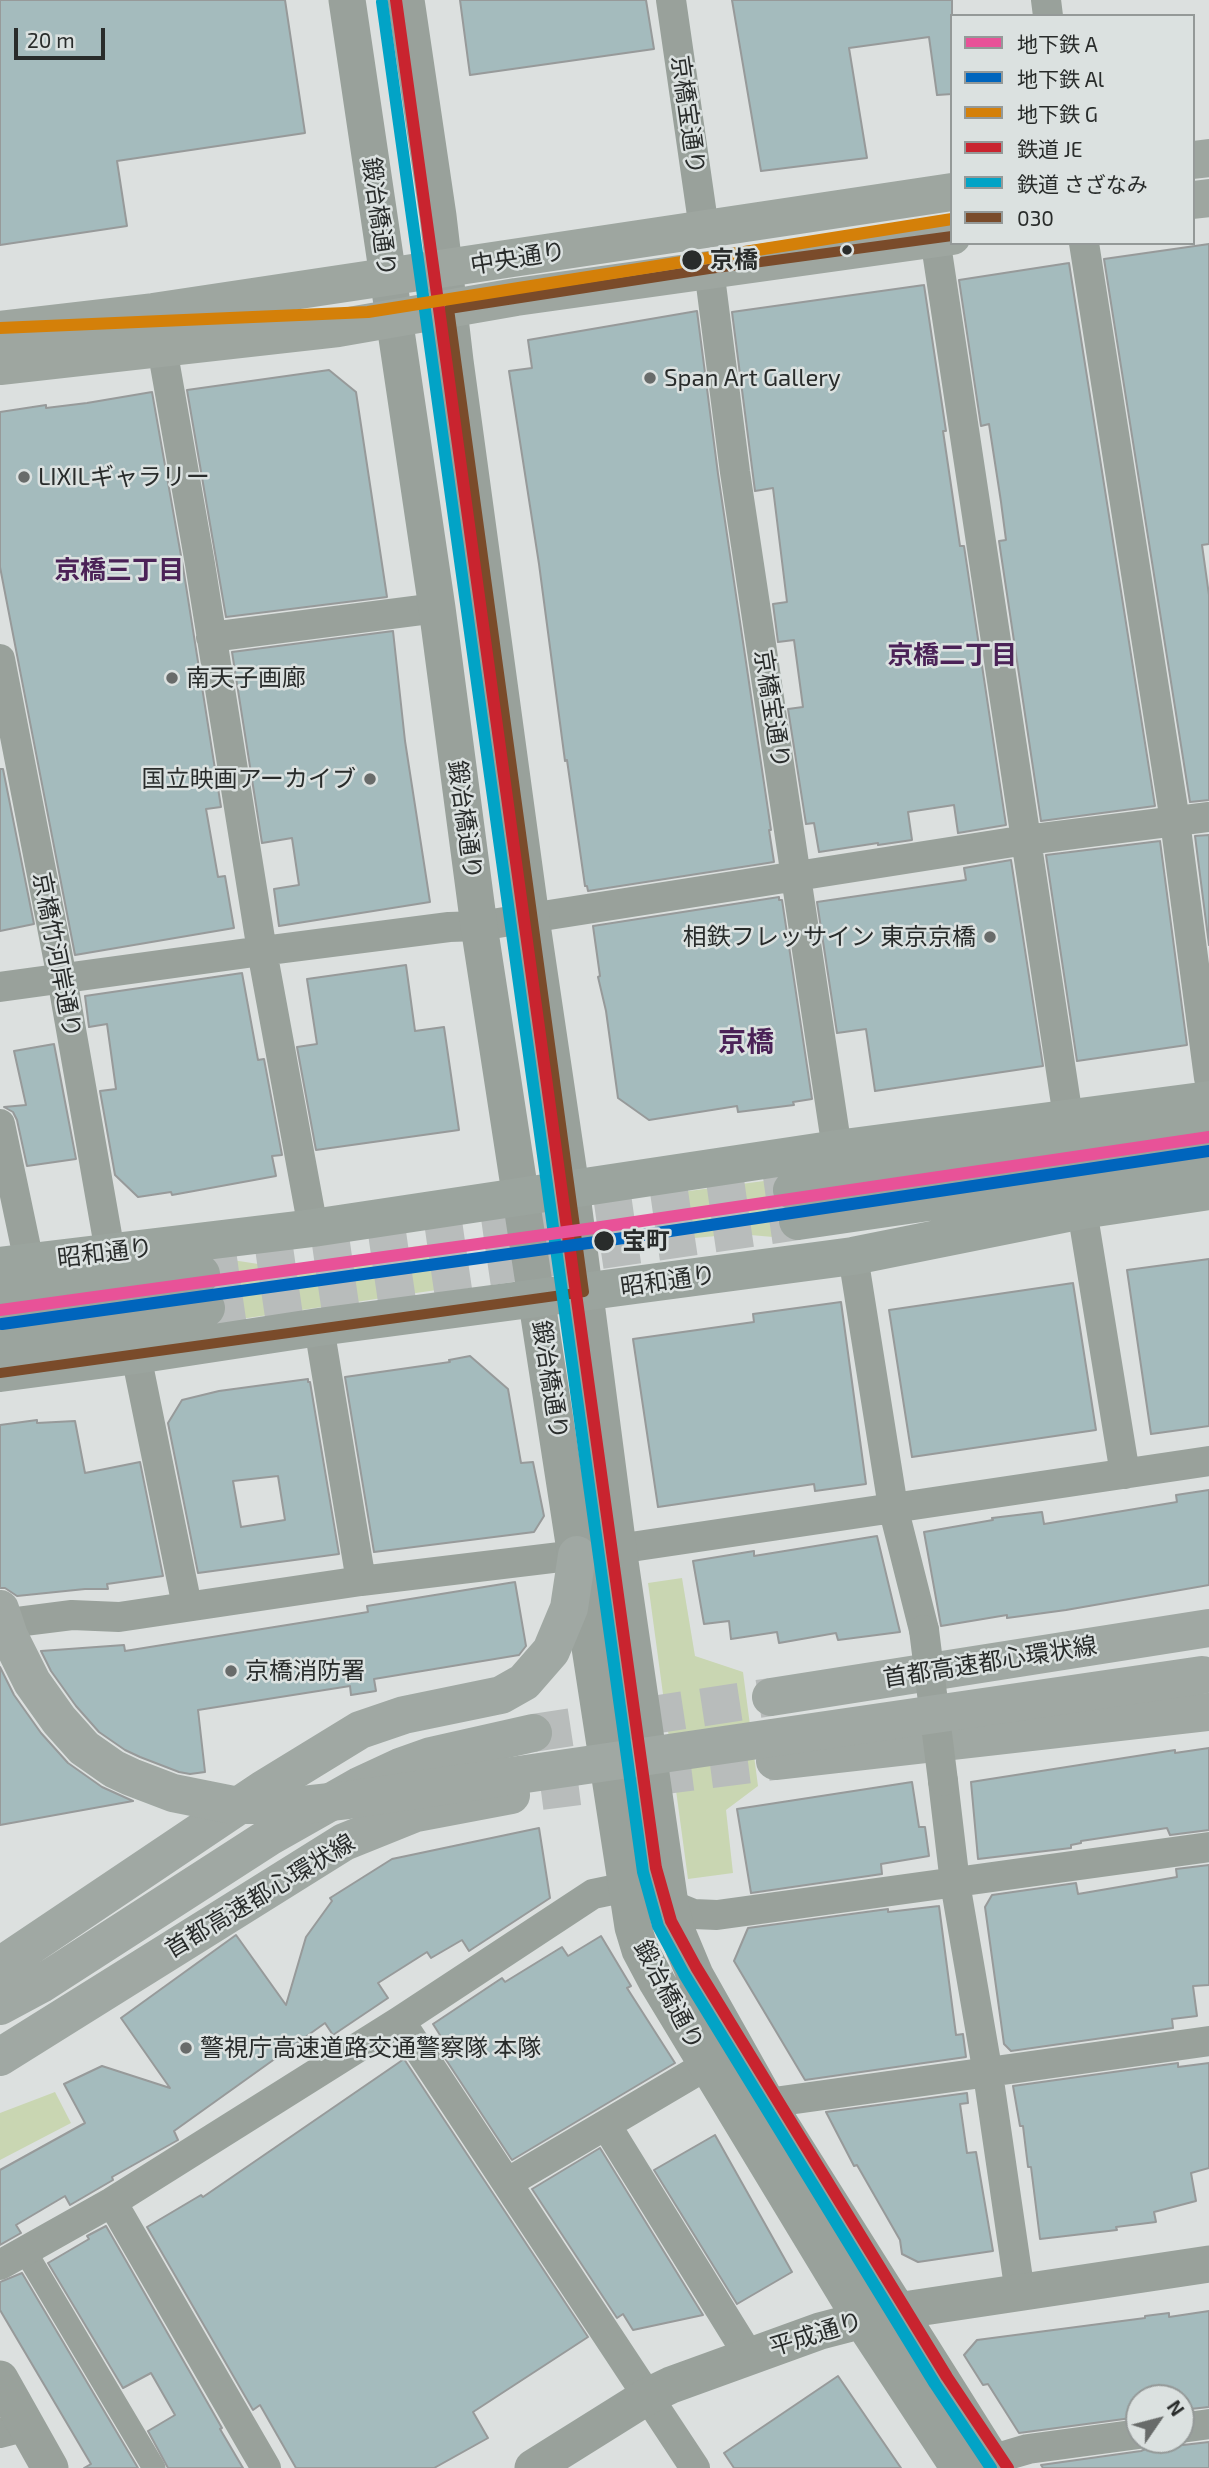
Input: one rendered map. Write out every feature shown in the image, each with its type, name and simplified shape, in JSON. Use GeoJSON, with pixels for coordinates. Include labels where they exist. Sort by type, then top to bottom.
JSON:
{"type":"FeatureCollection","features":[{"type":"Feature","properties":{"kind":"highway","name":"中央通り"},"geometry":{"type":"LineString","coordinates":[[0,330],[153,312],[950,192]]}},
{"type":"Feature","properties":{"kind":"highway","name":"中央通り"},"geometry":{"type":"LineString","coordinates":[[0,366],[338,328],[709,269],[943,237]]}},
{"type":"Feature","properties":{"kind":"highway"},"geometry":{"type":"LineString","coordinates":[[0,1966],[262,1790],[360,1730],[404,1715],[501,1695],[524,1682],[551,1651],[569,1608],[577,1555]]}},
{"type":"Feature","properties":{"kind":"highway"},"geometry":{"type":"LineString","coordinates":[[0,1609],[9,1636],[32,1682],[59,1720],[84,1748],[114,1769],[131,1777],[173,1793],[233,1805],[303,1805],[348,1800],[1205,1674]]}},
{"type":"Feature","properties":{"kind":"highway","name":"首都高速都心環状線"},"geometry":{"type":"LineString","coordinates":[[771,1697],[1209,1628]]}},
{"type":"Feature","properties":{"kind":"highway"},"geometry":{"type":"LineString","coordinates":[[775,1761],[1209,1712]]}},
{"type":"Feature","properties":{"kind":"highway","name":"首都高速都心環状線"},"geometry":{"type":"LineString","coordinates":[[0,2007],[41,1984],[269,1837],[359,1786],[431,1756],[533,1734]]}},
{"type":"Feature","properties":{"kind":"highway","name":"首都高速都心環状線"},"geometry":{"type":"LineString","coordinates":[[0,2057],[344,1842],[416,1813],[494,1797],[541,1791]]}},
{"type":"Feature","properties":{"kind":"main road","name":"昭和通り"},"geometry":{"type":"LineString","coordinates":[[14,1264],[313,1228],[837,1149],[1209,1100]]}},
{"type":"Feature","properties":{"kind":"main road"},"geometry":{"type":"LineString","coordinates":[[1209,1129],[795,1206],[1209,1161]]}},
{"type":"Feature","properties":{"kind":"main road","name":"昭和通り"},"geometry":{"type":"LineString","coordinates":[[0,1373],[319,1327],[852,1256],[1082,1210],[1209,1191]]}},
{"type":"Feature","properties":{"kind":"main road","name":"昭和通り"},"geometry":{"type":"LineString","coordinates":[[0,1302],[204,1291],[0,1336]]}},
{"type":"Feature","properties":{"kind":"street","name":"鍛冶橋通り"},"geometry":{"type":"LineString","coordinates":[[347,0],[437,608],[479,926],[633,1927],[640,1950],[657,1982],[861,2319],[982,2465]]}},
{"type":"Feature","properties":{"kind":"street","name":"鍛冶橋通り"},"geometry":{"type":"LineString","coordinates":[[406,0],[445,269],[531,918],[571,1188],[618,1548],[670,1904],[677,1931],[695,1975],[767,2103],[897,2311],[982,2465]]}},
{"type":"Feature","properties":{"kind":"street","name":"京橋宝通り"},"geometry":{"type":"LineString","coordinates":[[671,0],[704,229]]}},
{"type":"Feature","properties":{"kind":"street"},"geometry":{"type":"LineString","coordinates":[[943,237],[1026,840],[1068,1117]]}},
{"type":"Feature","properties":{"kind":"street"},"geometry":{"type":"LineString","coordinates":[[1084,245],[1175,821],[1209,1078]]}},
{"type":"Feature","properties":{"kind":"street","name":"京橋宝通り"},"geometry":{"type":"LineString","coordinates":[[709,269],[737,482],[837,1149]]}},
{"type":"Feature","properties":{"kind":"street"},"geometry":{"type":"LineString","coordinates":[[162,348],[262,951],[313,1228]]}},
{"type":"Feature","properties":{"kind":"street"},"geometry":{"type":"LineString","coordinates":[[211,637],[437,608]]}},
{"type":"Feature","properties":{"kind":"street","name":"京橋竹河岸通り"},"geometry":{"type":"LineString","coordinates":[[0,659],[62,978],[110,1252]]}},
{"type":"Feature","properties":{"kind":"street"},"geometry":{"type":"LineString","coordinates":[[0,987],[449,927],[479,926],[1026,840],[1209,817]]}},
{"type":"Feature","properties":{"kind":"street"},"geometry":{"type":"LineString","coordinates":[[0,1124],[14,1264]]}},
{"type":"Feature","properties":{"kind":"street"},"geometry":{"type":"LineString","coordinates":[[1082,1210],[1125,1474]]}},
{"type":"Feature","properties":{"kind":"street"},"geometry":{"type":"LineString","coordinates":[[852,1256],[893,1507],[924,1630],[955,1883],[988,2074],[1020,2292]]}},
{"type":"Feature","properties":{"kind":"street"},"geometry":{"type":"LineString","coordinates":[[319,1327],[361,1581]]}},
{"type":"Feature","properties":{"kind":"street"},"geometry":{"type":"LineString","coordinates":[[136,1355],[187,1606]]}},
{"type":"Feature","properties":{"kind":"street"},"geometry":{"type":"LineString","coordinates":[[0,1624],[72,1615],[119,1617],[361,1581],[577,1555],[1209,1461]]}},
{"type":"Feature","properties":{"kind":"street"},"geometry":{"type":"LineString","coordinates":[[154,2468],[12,2258],[112,2202],[400,2021],[593,1894],[627,1887],[693,1914],[717,1915],[1209,1847]]}},
{"type":"Feature","properties":{"kind":"street"},"geometry":{"type":"LineString","coordinates":[[400,2021],[695,2468]]}},
{"type":"Feature","properties":{"kind":"street"},"geometry":{"type":"LineString","coordinates":[[767,2103],[1209,2041]]}},
{"type":"Feature","properties":{"kind":"street"},"geometry":{"type":"LineString","coordinates":[[508,2183],[707,2065]]}},
{"type":"Feature","properties":{"kind":"street"},"geometry":{"type":"LineString","coordinates":[[606,2125],[749,2356]]}},
{"type":"Feature","properties":{"kind":"street"},"geometry":{"type":"LineString","coordinates":[[112,2202],[266,2468]]}},
{"type":"Feature","properties":{"kind":"street","name":"平成通り"},"geometry":{"type":"LineString","coordinates":[[533,2468],[648,2396],[671,2385],[820,2331],[897,2311],[1209,2264]]}},
{"type":"Feature","properties":{"kind":"street"},"geometry":{"type":"LineString","coordinates":[[0,2379],[13,2430],[50,2468]]}},
{"type":"Feature","properties":{"kind":"street"},"geometry":{"type":"LineString","coordinates":[[982,2465],[1028,2449],[1125,2436]]}},
{"type":"Feature","properties":{"kind":"green space"},"geometry":{"type":"Polygon","coordinates":[[[786,1178],[796,1239],[739,1234],[672,1240],[667,1194],[786,1178]]]}},
{"type":"Feature","properties":{"kind":"green space"},"geometry":{"type":"Polygon","coordinates":[[[444,1242],[450,1288],[214,1323],[206,1256],[278,1267],[444,1242]]]}},
{"type":"Feature","properties":{"kind":"green space"},"geometry":{"type":"Polygon","coordinates":[[[682,1578],[695,1656],[743,1672],[758,1786],[726,1810],[733,1873],[688,1879],[648,1583],[682,1578]]]}},
{"type":"Feature","properties":{"kind":"green space"},"geometry":{"type":"Polygon","coordinates":[[[55,2092],[71,2123],[0,2160],[0,2113],[55,2092]]]}},
{"type":"Feature","properties":{"kind":"building"},"geometry":{"type":"Polygon","coordinates":[[[0,0],[285,0],[305,133],[117,161],[127,226],[0,245],[0,0]]]}},
{"type":"Feature","properties":{"kind":"building"},"geometry":{"type":"Polygon","coordinates":[[[460,0],[646,0],[654,49],[470,75],[460,0]]]}},
{"type":"Feature","properties":{"kind":"building"},"geometry":{"type":"Polygon","coordinates":[[[732,0],[952,0],[950,94],[937,95],[929,37],[849,48],[867,158],[761,171],[732,0]]]}},
{"type":"Feature","properties":{"kind":"building"},"geometry":{"type":"Polygon","coordinates":[[[1209,244],[1209,544],[1202,545],[1209,595],[1209,800],[1190,802],[1104,259],[1209,244]]]}},
{"type":"Feature","properties":{"kind":"building"},"geometry":{"type":"Polygon","coordinates":[[[1069,263],[1155,806],[1041,821],[999,541],[1006,540],[1001,502],[989,424],[981,426],[959,280],[1069,263]]]}},
{"type":"Feature","properties":{"kind":"building"},"geometry":{"type":"Polygon","coordinates":[[[924,285],[960,546],[964,546],[1006,825],[958,833],[954,805],[908,812],[912,840],[819,852],[814,823],[806,824],[788,709],[803,707],[794,640],[778,642],[773,604],[787,602],[773,488],[755,491],[732,312],[924,285]]]}},
{"type":"Feature","properties":{"kind":"building"},"geometry":{"type":"Polygon","coordinates":[[[697,311],[774,862],[588,891],[585,886],[567,760],[565,761],[539,564],[509,371],[532,368],[528,340],[697,311]]]}},
{"type":"Feature","properties":{"kind":"building"},"geometry":{"type":"Polygon","coordinates":[[[329,370],[356,392],[387,597],[226,617],[187,390],[329,370]]]}},
{"type":"Feature","properties":{"kind":"building"},"geometry":{"type":"Polygon","coordinates":[[[152,392],[221,807],[206,809],[218,877],[225,876],[234,928],[75,955],[0,567],[0,412],[46,405],[46,408],[87,403],[152,392]]]}},
{"type":"Feature","properties":{"kind":"building"},"geometry":{"type":"Polygon","coordinates":[[[393,631],[405,741],[430,902],[279,926],[274,889],[299,885],[292,838],[262,843],[232,652],[393,631]]]}},
{"type":"Feature","properties":{"kind":"building"},"geometry":{"type":"Polygon","coordinates":[[[0,769],[3,769],[34,924],[0,931],[0,769]]]}},
{"type":"Feature","properties":{"kind":"building"},"geometry":{"type":"Polygon","coordinates":[[[1209,835],[1209,945],[1195,836],[1209,835]]]}},
{"type":"Feature","properties":{"kind":"building"},"geometry":{"type":"Polygon","coordinates":[[[1160,841],[1187,1045],[1077,1061],[1046,855],[1160,841]]]}},
{"type":"Feature","properties":{"kind":"building"},"geometry":{"type":"Polygon","coordinates":[[[1011,860],[1043,1066],[875,1091],[866,1029],[837,1033],[817,902],[966,880],[964,868],[1011,860]]]}},
{"type":"Feature","properties":{"kind":"building"},"geometry":{"type":"Polygon","coordinates":[[[779,897],[779,900],[782,900],[812,1099],[793,1102],[794,1105],[738,1112],[737,1106],[649,1120],[618,1098],[606,1011],[598,977],[593,926],[779,897]]]}},
{"type":"Feature","properties":{"kind":"building"},"geometry":{"type":"Polygon","coordinates":[[[406,965],[415,1031],[444,1027],[459,1130],[316,1150],[297,1047],[317,1044],[307,979],[406,965]]]}},
{"type":"Feature","properties":{"kind":"building"},"geometry":{"type":"Polygon","coordinates":[[[242,973],[258,1060],[264,1059],[282,1155],[272,1156],[276,1176],[172,1195],[171,1192],[138,1197],[115,1175],[100,1091],[116,1089],[107,1024],[89,1027],[85,996],[242,973]]]}},
{"type":"Feature","properties":{"kind":"building"},"geometry":{"type":"Polygon","coordinates":[[[54,1044],[76,1159],[27,1166],[17,1120],[13,1112],[4,1107],[26,1105],[14,1051],[54,1044]]]}},
{"type":"Feature","properties":{"kind":"building"},"geometry":{"type":"Polygon","coordinates":[[[1209,1259],[1209,1426],[1151,1434],[1127,1270],[1209,1259]]]}},
{"type":"Feature","properties":{"kind":"building"},"geometry":{"type":"Polygon","coordinates":[[[1073,1283],[1096,1430],[912,1457],[889,1310],[1073,1283]]]}},
{"type":"Feature","properties":{"kind":"building"},"geometry":{"type":"Polygon","coordinates":[[[841,1302],[866,1484],[815,1491],[814,1484],[658,1507],[633,1339],[754,1322],[753,1314],[841,1302]]]}},
{"type":"Feature","properties":{"kind":"building"},"geometry":{"type":"Polygon","coordinates":[[[470,1356],[508,1389],[521,1463],[533,1462],[544,1516],[534,1532],[374,1552],[345,1377],[450,1362],[449,1360],[470,1356]]]}},
{"type":"Feature","properties":{"kind":"building"},"geometry":{"type":"Polygon","coordinates":[[[308,1379],[339,1554],[198,1573],[168,1423],[182,1400],[219,1391],[308,1379]],[[278,1476],[233,1481],[241,1527],[285,1520],[278,1476]]]}},
{"type":"Feature","properties":{"kind":"building"},"geometry":{"type":"Polygon","coordinates":[[[37,1420],[37,1423],[75,1421],[85,1473],[140,1462],[163,1576],[107,1584],[108,1589],[17,1596],[5,1588],[0,1588],[0,1425],[37,1420]]]}},
{"type":"Feature","properties":{"kind":"building"},"geometry":{"type":"Polygon","coordinates":[[[1209,1490],[1209,1585],[1066,1610],[1007,1618],[1007,1615],[941,1626],[924,1532],[993,1520],[992,1518],[1042,1512],[1044,1524],[1177,1502],[1176,1495],[1209,1490]]]}},
{"type":"Feature","properties":{"kind":"building"},"geometry":{"type":"Polygon","coordinates":[[[877,1536],[900,1632],[838,1640],[836,1633],[779,1643],[777,1632],[731,1639],[729,1621],[704,1624],[693,1561],[754,1551],[754,1556],[877,1536]]]}},
{"type":"Feature","properties":{"kind":"building"},"geometry":{"type":"Polygon","coordinates":[[[515,1582],[526,1646],[519,1655],[374,1679],[376,1691],[351,1695],[350,1686],[198,1710],[205,1772],[179,1772],[125,1750],[99,1732],[76,1706],[51,1671],[41,1651],[124,1645],[125,1651],[368,1612],[367,1606],[515,1582]]]}},
{"type":"Feature","properties":{"kind":"building"},"geometry":{"type":"Polygon","coordinates":[[[0,1667],[14,1695],[41,1733],[68,1763],[102,1787],[133,1801],[0,1825],[0,1667]]]}},
{"type":"Feature","properties":{"kind":"building"},"geometry":{"type":"Polygon","coordinates":[[[1209,1748],[1209,1830],[1170,1835],[1167,1828],[1081,1841],[1071,1845],[1071,1848],[978,1859],[971,1782],[1175,1750],[1175,1753],[1209,1748]]]}},
{"type":"Feature","properties":{"kind":"building"},"geometry":{"type":"Polygon","coordinates":[[[912,1782],[919,1827],[925,1827],[929,1856],[881,1864],[882,1874],[751,1893],[737,1809],[912,1782]]]}},
{"type":"Feature","properties":{"kind":"building"},"geometry":{"type":"Polygon","coordinates":[[[539,1828],[550,1898],[469,1951],[462,1940],[431,1958],[427,1952],[378,1983],[388,1998],[333,2035],[325,2023],[174,2131],[178,2140],[112,2177],[113,2180],[70,2205],[65,2196],[16,2225],[21,2233],[0,2245],[0,2170],[85,2123],[64,2084],[102,2066],[170,2088],[121,2018],[236,1935],[286,2005],[306,1937],[332,1901],[330,1898],[392,1859],[539,1828]]]}},
{"type":"Feature","properties":{"kind":"building"},"geometry":{"type":"Polygon","coordinates":[[[1209,1865],[1209,1985],[1193,1986],[1197,2016],[1172,2019],[1173,2028],[1011,2051],[1004,2044],[985,1907],[992,1895],[1076,1883],[1078,1894],[1177,1877],[1176,1869],[1209,1865]]]}},
{"type":"Feature","properties":{"kind":"building"},"geometry":{"type":"Polygon","coordinates":[[[939,1906],[956,2035],[963,2034],[966,2057],[805,2080],[734,1961],[748,1928],[888,1909],[888,1912],[939,1906]]]}},
{"type":"Feature","properties":{"kind":"building"},"geometry":{"type":"Polygon","coordinates":[[[601,1936],[631,1986],[627,1988],[675,2063],[512,2160],[433,2040],[440,2035],[433,2024],[502,1978],[505,1982],[562,1947],[568,1956],[601,1936]]]}},
{"type":"Feature","properties":{"kind":"building"},"geometry":{"type":"Polygon","coordinates":[[[404,2059],[588,2337],[473,2412],[488,2438],[434,2468],[296,2468],[260,2405],[253,2410],[147,2227],[201,2195],[203,2197],[404,2059]]]}},
{"type":"Feature","properties":{"kind":"building"},"geometry":{"type":"Polygon","coordinates":[[[1178,2063],[1178,2067],[1209,2063],[1209,2168],[1191,2173],[1196,2201],[1154,2212],[1156,2222],[1116,2227],[1117,2230],[1040,2239],[1031,2167],[1028,2167],[1023,2126],[1020,2126],[1013,2086],[1178,2063]]]}},
{"type":"Feature","properties":{"kind":"building"},"geometry":{"type":"Polygon","coordinates":[[[967,2093],[968,2103],[960,2104],[967,2153],[976,2152],[993,2251],[918,2262],[902,2254],[900,2240],[857,2165],[854,2166],[826,2112],[967,2093]]]}},
{"type":"Feature","properties":{"kind":"building"},"geometry":{"type":"Polygon","coordinates":[[[715,2135],[792,2272],[737,2304],[654,2170],[715,2135]]]}},
{"type":"Feature","properties":{"kind":"building"},"geometry":{"type":"Polygon","coordinates":[[[600,2148],[703,2315],[633,2330],[623,2314],[617,2318],[532,2189],[600,2148]]]}},
{"type":"Feature","properties":{"kind":"building"},"geometry":{"type":"Polygon","coordinates":[[[106,2226],[243,2468],[168,2468],[148,2431],[175,2415],[151,2373],[123,2388],[48,2263],[106,2226]]]}},
{"type":"Feature","properties":{"kind":"building"},"geometry":{"type":"Polygon","coordinates":[[[22,2273],[138,2468],[84,2468],[91,2464],[0,2310],[0,2282],[22,2273]]]}},
{"type":"Feature","properties":{"kind":"building"},"geometry":{"type":"Polygon","coordinates":[[[1209,2311],[1209,2407],[1195,2408],[1195,2384],[1125,2384],[1125,2419],[1019,2433],[988,2384],[983,2385],[964,2355],[977,2340],[1169,2313],[1169,2317],[1209,2311]]]}},
{"type":"Feature","properties":{"kind":"building"},"geometry":{"type":"Polygon","coordinates":[[[838,2376],[901,2468],[734,2468],[724,2453],[838,2376]]]}},
{"type":"Feature","properties":{"kind":"building"},"geometry":{"type":"Polygon","coordinates":[[[1209,2442],[1209,2468],[1043,2468],[1041,2465],[1125,2453],[1195,2454],[1195,2444],[1209,2442]]]}},
{"type":"Feature","properties":{"kind":"tunnel"},"geometry":{"type":"LineString","coordinates":[[201,1274],[792,1190]]}},
{"type":"Feature","properties":{"kind":"tunnel"},"geometry":{"type":"LineString","coordinates":[[206,1308],[798,1221]]}},
{"type":"Feature","properties":{"kind":"tunnel"},"geometry":{"type":"LineString","coordinates":[[533,1733],[771,1697]]}},
{"type":"Feature","properties":{"kind":"tunnel"},"geometry":{"type":"LineString","coordinates":[[541,1791],[775,1761]]}},
{"type":"Feature","properties":{"kind":"metro line","name":"G"},"geometry":{"type":"LineString","coordinates":[[0,328],[368,312],[950,219]]}},
{"type":"Feature","properties":{"kind":"metro line","name":"A"},"geometry":{"type":"LineString","coordinates":[[0,1310],[601,1227],[1209,1137]]}},
{"type":"Feature","properties":{"kind":"metro line","name":"Al"},"geometry":{"type":"LineString","coordinates":[[2,1324],[603,1241],[1209,1151]]}},
{"type":"Feature","properties":{"kind":"rail line","name":"JE"},"geometry":{"type":"LineString","coordinates":[[396,0],[656,1868],[671,1921],[696,1967],[947,2377],[1008,2468]]}},
{"type":"Feature","properties":{"kind":"rail line","name":"さざなみ"},"geometry":{"type":"LineString","coordinates":[[382,2],[643,1872],[658,1926],[684,1974],[935,2384],[991,2468]]}},
{"type":"Feature","properties":{"kind":"transit line","name":"030"},"geometry":{"type":"LineString","coordinates":[[0,1373],[584,1292],[449,309],[709,269],[950,236]]}},
{"type":"Feature","properties":{"kind":"place","name":"京橋"},"geometry":{"type":"Point","coordinates":[692,260]}},
{"type":"Feature","properties":{"kind":"place","name":"Span Art Gallery"},"geometry":{"type":"Point","coordinates":[650,378]}},
{"type":"Feature","properties":{"kind":"place","name":"LIXILギャラリー"},"geometry":{"type":"Point","coordinates":[24,477]}},
{"type":"Feature","properties":{"kind":"place","name":"南天子画廊"},"geometry":{"type":"Point","coordinates":[172,678]}},
{"type":"Feature","properties":{"kind":"place","name":"国立映画アーカイブ"},"geometry":{"type":"Point","coordinates":[370,779]}},
{"type":"Feature","properties":{"kind":"place","name":"相鉄フレッサイン 東京京橋"},"geometry":{"type":"Point","coordinates":[990,937]}},
{"type":"Feature","properties":{"kind":"place","name":"宝町"},"geometry":{"type":"Point","coordinates":[604,1241]}},
{"type":"Feature","properties":{"kind":"place","name":"京橋消防署"},"geometry":{"type":"Point","coordinates":[231,1671]}},
{"type":"Feature","properties":{"kind":"place","name":"警視庁高速道路交通警察隊 本隊"},"geometry":{"type":"Point","coordinates":[186,2048]}},
{"type":"Feature","properties":{"kind":"district","name":"京橋三丁目"},"geometry":{"type":"Point","coordinates":[119,570]}},
{"type":"Feature","properties":{"kind":"district","name":"京橋二丁目"},"geometry":{"type":"Point","coordinates":[952,655]}},
{"type":"Feature","properties":{"kind":"district","name":"京橋"},"geometry":{"type":"Point","coordinates":[746,1042]}}]}
